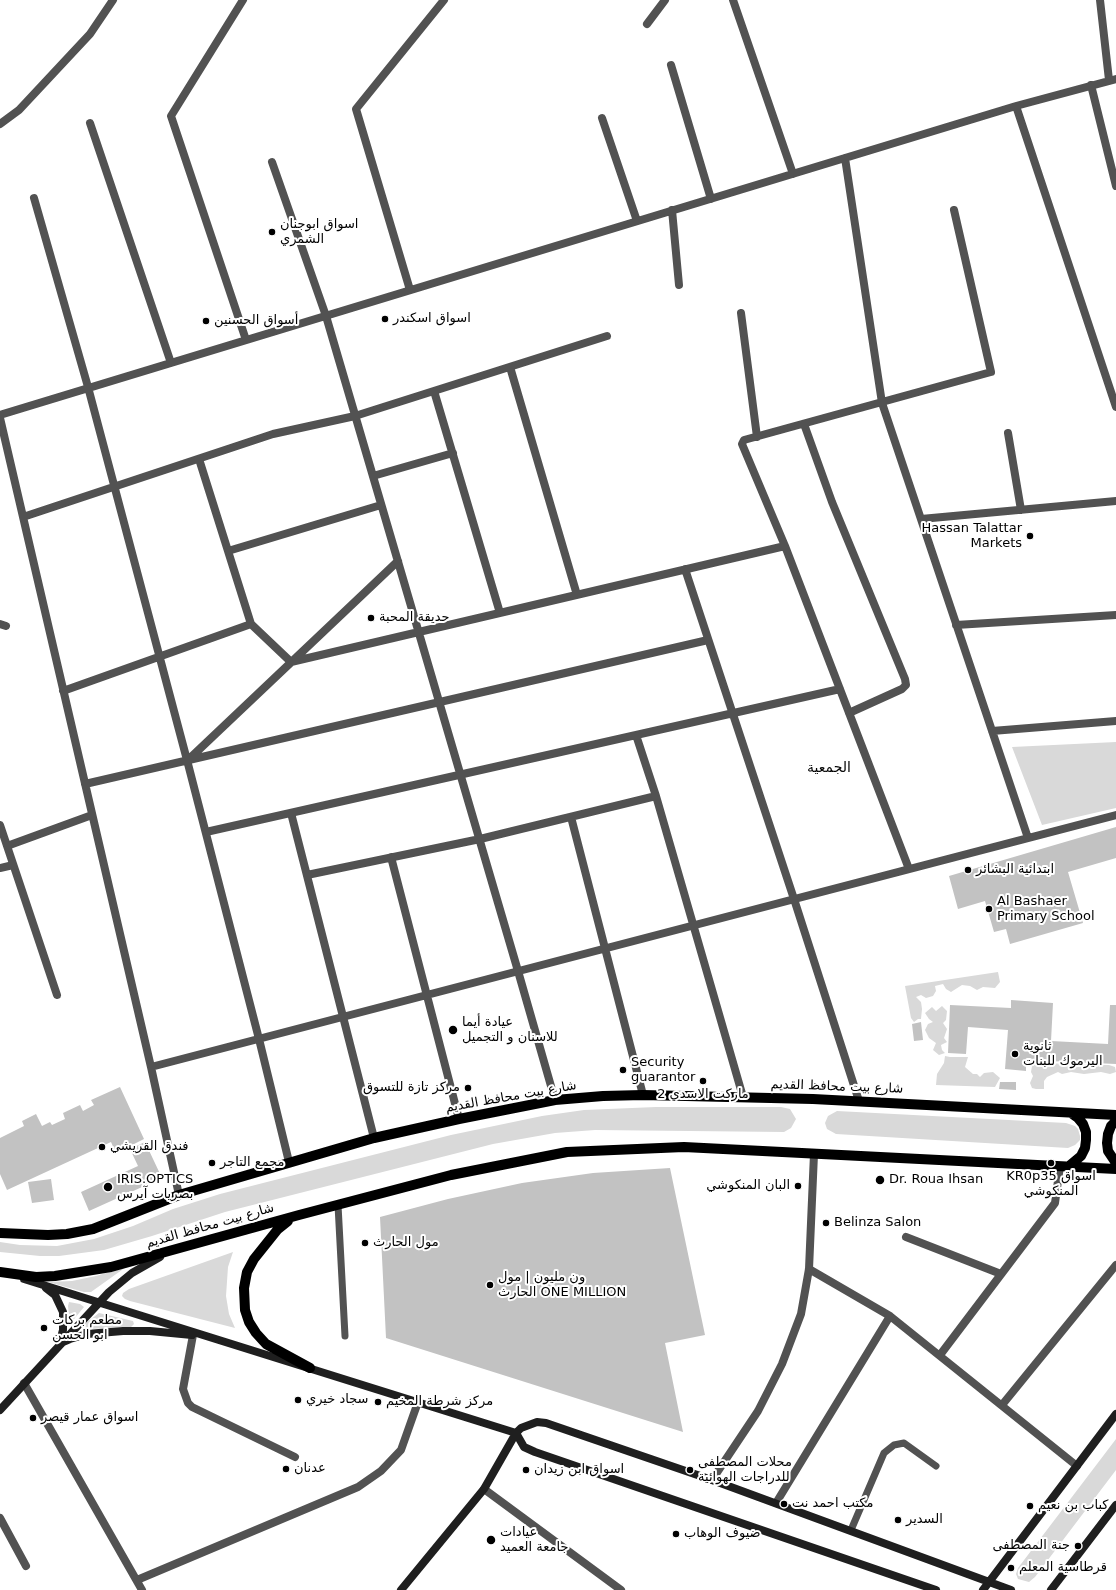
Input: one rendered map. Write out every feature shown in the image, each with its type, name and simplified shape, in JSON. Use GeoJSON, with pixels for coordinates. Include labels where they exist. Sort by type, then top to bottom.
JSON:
{"type":"FeatureCollection","features":[{"type":"Feature","properties":{"kind":"main road","name":"شارع بيت محافظ القديم"},"geometry":{"type":"LineString","coordinates":[[0,1233],[48,1235],[67,1234],[93,1229],[179,1195],[374,1138],[554,1100],[603,1096],[743,1097],[859,1101],[1116,1115]]}},
{"type":"Feature","properties":{"kind":"main road"},"geometry":{"type":"LineString","coordinates":[[1064,1166],[1081,1156],[1085,1148],[1086,1132],[1083,1124],[1071,1113]]}},
{"type":"Feature","properties":{"kind":"main road"},"geometry":{"type":"LineString","coordinates":[[1116,1121],[1111,1126],[1106,1143],[1108,1151],[1116,1163]]}},
{"type":"Feature","properties":{"kind":"main road","name":"شارع بيت محافظ القديم"},"geometry":{"type":"LineString","coordinates":[[3,1272],[36,1277],[84,1272],[177,1250],[299,1215],[452,1176],[567,1152],[684,1147],[1116,1169]]}},
{"type":"Feature","properties":{"kind":"main road"},"geometry":{"type":"LineString","coordinates":[[299,1215],[278,1229],[254,1259],[247,1272],[244,1297],[249,1322],[266,1344],[310,1368]]}},
{"type":"Feature","properties":{"kind":"main road"},"geometry":{"type":"LineString","coordinates":[[0,1410],[56,1347],[118,1283],[155,1259],[177,1250]]}},
{"type":"Feature","properties":{"kind":"main road"},"geometry":{"type":"LineString","coordinates":[[3,1272],[516,1433],[524,1447],[535,1452],[936,1590]]}},
{"type":"Feature","properties":{"kind":"main road"},"geometry":{"type":"LineString","coordinates":[[40,1284],[55,1295],[63,1312],[64,1330],[56,1347]]}},
{"type":"Feature","properties":{"kind":"main road"},"geometry":{"type":"LineString","coordinates":[[56,1347],[76,1336],[106,1332],[150,1331],[214,1338]]}},
{"type":"Feature","properties":{"kind":"main road"},"geometry":{"type":"LineString","coordinates":[[983,1590],[1116,1414]]}},
{"type":"Feature","properties":{"kind":"main road"},"geometry":{"type":"LineString","coordinates":[[401,1590],[484,1489],[516,1433],[528,1424],[536,1422],[546,1423],[776,1502],[1011,1590]]}},
{"type":"Feature","properties":{"kind":"main road"},"geometry":{"type":"LineString","coordinates":[[1051,1590],[1116,1505]]}},
{"type":"Feature","properties":{"kind":"street"},"geometry":{"type":"LineString","coordinates":[[0,124],[19,110],[90,34],[113,0]]}},
{"type":"Feature","properties":{"kind":"street"},"geometry":{"type":"LineString","coordinates":[[243,0],[171,116],[246,340]]}},
{"type":"Feature","properties":{"kind":"street"},"geometry":{"type":"LineString","coordinates":[[410,290],[356,109],[444,0]]}},
{"type":"Feature","properties":{"kind":"street"},"geometry":{"type":"LineString","coordinates":[[647,24],[665,0]]}},
{"type":"Feature","properties":{"kind":"street"},"geometry":{"type":"LineString","coordinates":[[733,0],[793,174]]}},
{"type":"Feature","properties":{"kind":"street"},"geometry":{"type":"LineString","coordinates":[[0,414],[1016,106],[1113,79],[1100,0]]}},
{"type":"Feature","properties":{"kind":"street"},"geometry":{"type":"LineString","coordinates":[[671,65],[711,199]]}},
{"type":"Feature","properties":{"kind":"street"},"geometry":{"type":"LineString","coordinates":[[1091,85],[1116,186]]}},
{"type":"Feature","properties":{"kind":"street"},"geometry":{"type":"LineString","coordinates":[[1016,106],[1116,407]]}},
{"type":"Feature","properties":{"kind":"street"},"geometry":{"type":"LineString","coordinates":[[602,118],[637,221]]}},
{"type":"Feature","properties":{"kind":"street"},"geometry":{"type":"LineString","coordinates":[[90,122],[171,363]]}},
{"type":"Feature","properties":{"kind":"street"},"geometry":{"type":"LineString","coordinates":[[845,158],[882,403],[1028,838]]}},
{"type":"Feature","properties":{"kind":"street"},"geometry":{"type":"LineString","coordinates":[[272,162],[326,316],[480,839],[554,1100]]}},
{"type":"Feature","properties":{"kind":"street"},"geometry":{"type":"LineString","coordinates":[[34,198],[88,387],[160,656],[259,1039],[289,1162]]}},
{"type":"Feature","properties":{"kind":"street"},"geometry":{"type":"LineString","coordinates":[[672,210],[679,285]]}},
{"type":"Feature","properties":{"kind":"street"},"geometry":{"type":"LineString","coordinates":[[909,869],[785,546],[742,444],[744,440],[991,372],[954,210]]}},
{"type":"Feature","properties":{"kind":"street"},"geometry":{"type":"LineString","coordinates":[[741,312],[757,437]]}},
{"type":"Feature","properties":{"kind":"street"},"geometry":{"type":"LineString","coordinates":[[23,516],[273,434],[355,416],[607,336]]}},
{"type":"Feature","properties":{"kind":"street"},"geometry":{"type":"LineString","coordinates":[[510,367],[577,595]]}},
{"type":"Feature","properties":{"kind":"street"},"geometry":{"type":"LineString","coordinates":[[434,391],[500,613]]}},
{"type":"Feature","properties":{"kind":"street"},"geometry":{"type":"LineString","coordinates":[[0,418],[151,1067],[179,1195]]}},
{"type":"Feature","properties":{"kind":"street"},"geometry":{"type":"LineString","coordinates":[[804,424],[832,502],[906,679],[906,685],[902,689],[849,713]]}},
{"type":"Feature","properties":{"kind":"street"},"geometry":{"type":"LineString","coordinates":[[1008,433],[1021,510]]}},
{"type":"Feature","properties":{"kind":"street"},"geometry":{"type":"LineString","coordinates":[[373,476],[453,453]]}},
{"type":"Feature","properties":{"kind":"street"},"geometry":{"type":"LineString","coordinates":[[199,458],[251,624],[291,662]]}},
{"type":"Feature","properties":{"kind":"street"},"geometry":{"type":"LineString","coordinates":[[921,519],[1116,501]]}},
{"type":"Feature","properties":{"kind":"street"},"geometry":{"type":"LineString","coordinates":[[228,551],[381,505]]}},
{"type":"Feature","properties":{"kind":"street"},"geometry":{"type":"LineString","coordinates":[[291,662],[785,546]]}},
{"type":"Feature","properties":{"kind":"street"},"geometry":{"type":"LineString","coordinates":[[187,760],[398,560]]}},
{"type":"Feature","properties":{"kind":"street"},"geometry":{"type":"LineString","coordinates":[[685,569],[859,1101]]}},
{"type":"Feature","properties":{"kind":"street"},"geometry":{"type":"LineString","coordinates":[[956,625],[1116,615]]}},
{"type":"Feature","properties":{"kind":"street"},"geometry":{"type":"LineString","coordinates":[[64,691],[251,624]]}},
{"type":"Feature","properties":{"kind":"street"},"geometry":{"type":"LineString","coordinates":[[85,784],[708,640]]}},
{"type":"Feature","properties":{"kind":"street"},"geometry":{"type":"LineString","coordinates":[[206,832],[840,689]]}},
{"type":"Feature","properties":{"kind":"street"},"geometry":{"type":"LineString","coordinates":[[992,731],[1116,721]]}},
{"type":"Feature","properties":{"kind":"street"},"geometry":{"type":"LineString","coordinates":[[636,735],[656,796],[743,1097]]}},
{"type":"Feature","properties":{"kind":"street"},"geometry":{"type":"LineString","coordinates":[[307,875],[480,839],[656,796]]}},
{"type":"Feature","properties":{"kind":"street"},"geometry":{"type":"LineString","coordinates":[[291,813],[374,1138]]}},
{"type":"Feature","properties":{"kind":"street"},"geometry":{"type":"LineString","coordinates":[[7,846],[92,815]]}},
{"type":"Feature","properties":{"kind":"street"},"geometry":{"type":"LineString","coordinates":[[151,1067],[1116,815]]}},
{"type":"Feature","properties":{"kind":"street"},"geometry":{"type":"LineString","coordinates":[[571,817],[643,1096]]}},
{"type":"Feature","properties":{"kind":"street"},"geometry":{"type":"LineString","coordinates":[[0,825],[57,995]]}},
{"type":"Feature","properties":{"kind":"street"},"geometry":{"type":"LineString","coordinates":[[391,857],[459,1119]]}},
{"type":"Feature","properties":{"kind":"street"},"geometry":{"type":"LineString","coordinates":[[0,868],[13,865]]}},
{"type":"Feature","properties":{"kind":"street"},"geometry":{"type":"LineString","coordinates":[[712,1480],[758,1411],[782,1364],[801,1314],[809,1269],[814,1154]]}},
{"type":"Feature","properties":{"kind":"street"},"geometry":{"type":"LineString","coordinates":[[940,1355],[1054,1203],[1064,1166]]}},
{"type":"Feature","properties":{"kind":"street"},"geometry":{"type":"LineString","coordinates":[[906,1237],[1001,1274]]}},
{"type":"Feature","properties":{"kind":"street"},"geometry":{"type":"LineString","coordinates":[[1002,1405],[1116,1265]]}},
{"type":"Feature","properties":{"kind":"street"},"geometry":{"type":"LineString","coordinates":[[809,1269],[890,1316],[1077,1466]]}},
{"type":"Feature","properties":{"kind":"street"},"geometry":{"type":"LineString","coordinates":[[776,1502],[890,1316]]}},
{"type":"Feature","properties":{"kind":"street"},"geometry":{"type":"LineString","coordinates":[[193,1336],[183,1389],[188,1403],[192,1407],[295,1457]]}},
{"type":"Feature","properties":{"kind":"street"},"geometry":{"type":"LineString","coordinates":[[24,1384],[142,1590]]}},
{"type":"Feature","properties":{"kind":"street"},"geometry":{"type":"LineString","coordinates":[[137,1580],[358,1487],[381,1471],[401,1450],[418,1402]]}},
{"type":"Feature","properties":{"kind":"street"},"geometry":{"type":"LineString","coordinates":[[484,1489],[621,1590]]}},
{"type":"Feature","properties":{"kind":"street"},"geometry":{"type":"LineString","coordinates":[[0,1518],[26,1566]]}},
{"type":"Feature","properties":{"kind":"lane"},"geometry":{"type":"LineString","coordinates":[[338,1205],[345,1336]]}},
{"type":"Feature","properties":{"kind":"lane"},"geometry":{"type":"LineString","coordinates":[[851,1530],[884,1453],[894,1445],[904,1443],[936,1466]]}},
{"type":"Feature","properties":{"kind":"shaded area"},"geometry":{"type":"Polygon","coordinates":[[[1116,742],[1116,808],[1042,825],[1012,747],[1116,742]]]}},
{"type":"Feature","properties":{"kind":"shaded area"},"geometry":{"type":"Polygon","coordinates":[[[998,972],[1000,982],[995,988],[983,987],[977,990],[970,986],[962,985],[951,992],[946,989],[943,984],[935,986],[936,991],[933,996],[926,998],[921,995],[916,997],[921,1002],[921,1019],[914,1022],[911,1018],[905,986],[998,972]]]}},
{"type":"Feature","properties":{"kind":"shaded area"},"geometry":{"type":"Polygon","coordinates":[[[942,1006],[947,1011],[946,1020],[943,1023],[947,1029],[944,1038],[947,1042],[941,1045],[942,1050],[945,1053],[939,1055],[933,1050],[936,1043],[929,1038],[925,1030],[928,1024],[933,1022],[925,1013],[932,1007],[936,1011],[942,1006]]]}},
{"type":"Feature","properties":{"kind":"shaded area"},"geometry":{"type":"Polygon","coordinates":[[[945,1056],[968,1057],[965,1067],[973,1074],[977,1074],[980,1077],[984,1073],[993,1072],[1000,1078],[995,1087],[936,1085],[937,1074],[944,1063],[945,1056]]]}},
{"type":"Feature","properties":{"kind":"shaded area"},"geometry":{"type":"Polygon","coordinates":[[[1036,1063],[1109,1065],[1115,1067],[1116,1072],[1110,1074],[1101,1072],[1084,1074],[1071,1072],[1062,1074],[1058,1072],[1047,1077],[1044,1081],[1044,1089],[1036,1089],[1032,1088],[1030,1083],[1033,1076],[1031,1072],[1032,1066],[1036,1063]]]}},
{"type":"Feature","properties":{"kind":"shaded area"},"geometry":{"type":"Polygon","coordinates":[[[656,1107],[781,1107],[790,1109],[796,1119],[791,1128],[784,1132],[595,1130],[555,1133],[493,1144],[225,1212],[104,1250],[59,1256],[40,1256],[0,1252],[0,1242],[20,1245],[57,1246],[94,1239],[133,1226],[173,1209],[220,1194],[451,1135],[542,1116],[584,1110],[656,1107]]]}},
{"type":"Feature","properties":{"kind":"shaded area"},"geometry":{"type":"Polygon","coordinates":[[[837,1111],[1066,1123],[1075,1126],[1078,1129],[1080,1140],[1075,1145],[1068,1148],[836,1134],[827,1129],[825,1123],[828,1116],[837,1111]]]}},
{"type":"Feature","properties":{"kind":"shaded area"},"geometry":{"type":"Polygon","coordinates":[[[233,1252],[228,1267],[226,1296],[229,1314],[235,1328],[130,1301],[122,1296],[123,1293],[129,1289],[233,1252]]]}},
{"type":"Feature","properties":{"kind":"shaded area"},"geometry":{"type":"Polygon","coordinates":[[[126,1267],[91,1292],[84,1292],[48,1282],[72,1281],[126,1267]]]}},
{"type":"Feature","properties":{"kind":"shaded area"},"geometry":{"type":"Polygon","coordinates":[[[69,1302],[80,1304],[84,1307],[70,1324],[68,1306],[69,1302]]]}},
{"type":"Feature","properties":{"kind":"shaded area"},"geometry":{"type":"Polygon","coordinates":[[[99,1313],[133,1321],[134,1324],[131,1327],[82,1328],[82,1326],[99,1313]]]}},
{"type":"Feature","properties":{"kind":"shaded area"},"geometry":{"type":"Polygon","coordinates":[[[1116,1439],[1116,1470],[1035,1577],[1029,1582],[1018,1579],[1016,1574],[1018,1568],[1116,1439]]]}},
{"type":"Feature","properties":{"kind":"building"},"geometry":{"type":"Polygon","coordinates":[[[1116,827],[1116,858],[1068,872],[1083,923],[1010,944],[1006,929],[994,932],[985,901],[958,909],[949,876],[1116,827]]]}},
{"type":"Feature","properties":{"kind":"building"},"geometry":{"type":"Polygon","coordinates":[[[1011,1000],[1053,1003],[1051,1041],[1108,1044],[1110,1005],[1116,1005],[1116,1064],[1026,1060],[1026,1071],[1005,1069],[1008,1030],[968,1027],[966,1054],[948,1053],[950,1005],[1011,1008],[1011,1000]]]}},
{"type":"Feature","properties":{"kind":"building"},"geometry":{"type":"Polygon","coordinates":[[[921,1022],[923,1040],[914,1041],[912,1024],[921,1022]]]}},
{"type":"Feature","properties":{"kind":"building"},"geometry":{"type":"Polygon","coordinates":[[[1000,1082],[1016,1082],[1016,1090],[999,1089],[1000,1082]]]}},
{"type":"Feature","properties":{"kind":"building"},"geometry":{"type":"Polygon","coordinates":[[[120,1087],[144,1139],[116,1153],[111,1142],[7,1190],[0,1174],[0,1138],[24,1126],[22,1121],[36,1114],[42,1126],[50,1122],[52,1125],[65,1119],[63,1113],[80,1105],[83,1111],[94,1105],[91,1100],[120,1087]]]}},
{"type":"Feature","properties":{"kind":"building"},"geometry":{"type":"Polygon","coordinates":[[[145,1142],[162,1178],[89,1211],[81,1192],[138,1166],[130,1149],[145,1142]]]}},
{"type":"Feature","properties":{"kind":"building","name":"مول الحارث"},"geometry":{"type":"Polygon","coordinates":[[[670,1168],[705,1335],[665,1343],[683,1432],[386,1338],[380,1217],[448,1199],[522,1183],[593,1173],[670,1168]]]}},
{"type":"Feature","properties":{"kind":"building"},"geometry":{"type":"Polygon","coordinates":[[[51,1179],[54,1200],[32,1203],[28,1182],[51,1179]]]}},
{"type":"Feature","properties":{"kind":"place","name":"اسواق ابوجنان الشمري"},"geometry":{"type":"Point","coordinates":[272,232]}},
{"type":"Feature","properties":{"kind":"place","name":"اسواق اسكندر"},"geometry":{"type":"Point","coordinates":[385,319]}},
{"type":"Feature","properties":{"kind":"place","name":"أسواق الحسنين"},"geometry":{"type":"Point","coordinates":[206,321]}},
{"type":"Feature","properties":{"kind":"place","name":"Hassan Talattar Markets"},"geometry":{"type":"Point","coordinates":[1030,536]}},
{"type":"Feature","properties":{"kind":"place","name":"حديقة المحبة"},"geometry":{"type":"Point","coordinates":[371,618]}},
{"type":"Feature","properties":{"kind":"place","name":"ابتدائية البشائر"},"geometry":{"type":"Point","coordinates":[968,870]}},
{"type":"Feature","properties":{"kind":"place","name":"Al Bashaer Primary School"},"geometry":{"type":"Point","coordinates":[989,909]}},
{"type":"Feature","properties":{"kind":"place","name":"عيادة أيما للاسنان و التجميل"},"geometry":{"type":"Point","coordinates":[453,1030]}},
{"type":"Feature","properties":{"kind":"place","name":"ثانوية اليرموك للبنات"},"geometry":{"type":"Point","coordinates":[1015,1054]}},
{"type":"Feature","properties":{"kind":"place","name":"Security guarantor"},"geometry":{"type":"Point","coordinates":[623,1070]}},
{"type":"Feature","properties":{"kind":"place","name":"ماركت الاسدي 2"},"geometry":{"type":"Point","coordinates":[703,1081]}},
{"type":"Feature","properties":{"kind":"place","name":"مركز تازة للتسوق"},"geometry":{"type":"Point","coordinates":[468,1088]}},
{"type":"Feature","properties":{"kind":"place","name":"فندق القريشي"},"geometry":{"type":"Point","coordinates":[102,1147]}},
{"type":"Feature","properties":{"kind":"place","name":"مجمع التاجر"},"geometry":{"type":"Point","coordinates":[212,1163]}},
{"type":"Feature","properties":{"kind":"place","name":"KR0p35 اسواق المنكوشي"},"geometry":{"type":"Point","coordinates":[1051,1163]}},
{"type":"Feature","properties":{"kind":"place","name":"Dr. Roua Ihsan"},"geometry":{"type":"Point","coordinates":[880,1180]}},
{"type":"Feature","properties":{"kind":"place","name":"البان المنكوشي"},"geometry":{"type":"Point","coordinates":[798,1186]}},
{"type":"Feature","properties":{"kind":"place","name":"IRIS.OPTICS بصريات آيرس"},"geometry":{"type":"Point","coordinates":[108,1187]}},
{"type":"Feature","properties":{"kind":"place","name":"Belinza Salon"},"geometry":{"type":"Point","coordinates":[826,1223]}},
{"type":"Feature","properties":{"kind":"place","name":"مول الحارث"},"geometry":{"type":"Point","coordinates":[365,1243]}},
{"type":"Feature","properties":{"kind":"place","name":"ون مليون | مول الحارث ONE MILLION"},"geometry":{"type":"Point","coordinates":[490,1285]}},
{"type":"Feature","properties":{"kind":"place","name":"مطعم بركات ابو الحسن"},"geometry":{"type":"Point","coordinates":[44,1328]}},
{"type":"Feature","properties":{"kind":"place","name":"سجاد خيري"},"geometry":{"type":"Point","coordinates":[298,1400]}},
{"type":"Feature","properties":{"kind":"place","name":"مركز شرطة المخيم"},"geometry":{"type":"Point","coordinates":[378,1402]}},
{"type":"Feature","properties":{"kind":"place","name":"اسواق عمار قيصر"},"geometry":{"type":"Point","coordinates":[33,1418]}},
{"type":"Feature","properties":{"kind":"place","name":"عدنان"},"geometry":{"type":"Point","coordinates":[286,1469]}},
{"type":"Feature","properties":{"kind":"place","name":"اسواق ابن زيدان"},"geometry":{"type":"Point","coordinates":[526,1470]}},
{"type":"Feature","properties":{"kind":"place","name":"محلات المصطفى للدراجات الهوائية"},"geometry":{"type":"Point","coordinates":[690,1470]}},
{"type":"Feature","properties":{"kind":"place","name":"مكتب احمد نت"},"geometry":{"type":"Point","coordinates":[784,1504]}},
{"type":"Feature","properties":{"kind":"place","name":"كباب بن نعيم"},"geometry":{"type":"Point","coordinates":[1030,1506]}},
{"type":"Feature","properties":{"kind":"place","name":"السدير"},"geometry":{"type":"Point","coordinates":[898,1520]}},
{"type":"Feature","properties":{"kind":"place","name":"ضيوف الوهاب"},"geometry":{"type":"Point","coordinates":[676,1534]}},
{"type":"Feature","properties":{"kind":"place","name":"عيادات جامعة العميد"},"geometry":{"type":"Point","coordinates":[491,1540]}},
{"type":"Feature","properties":{"kind":"place","name":"جنة المصطفى"},"geometry":{"type":"Point","coordinates":[1078,1546]}},
{"type":"Feature","properties":{"kind":"place","name":"قرطاسية المعلم"},"geometry":{"type":"Point","coordinates":[1011,1568]}},
{"type":"Feature","properties":{"kind":"district","name":"الجمعية"},"geometry":{"type":"Point","coordinates":[829,768]}}]}
